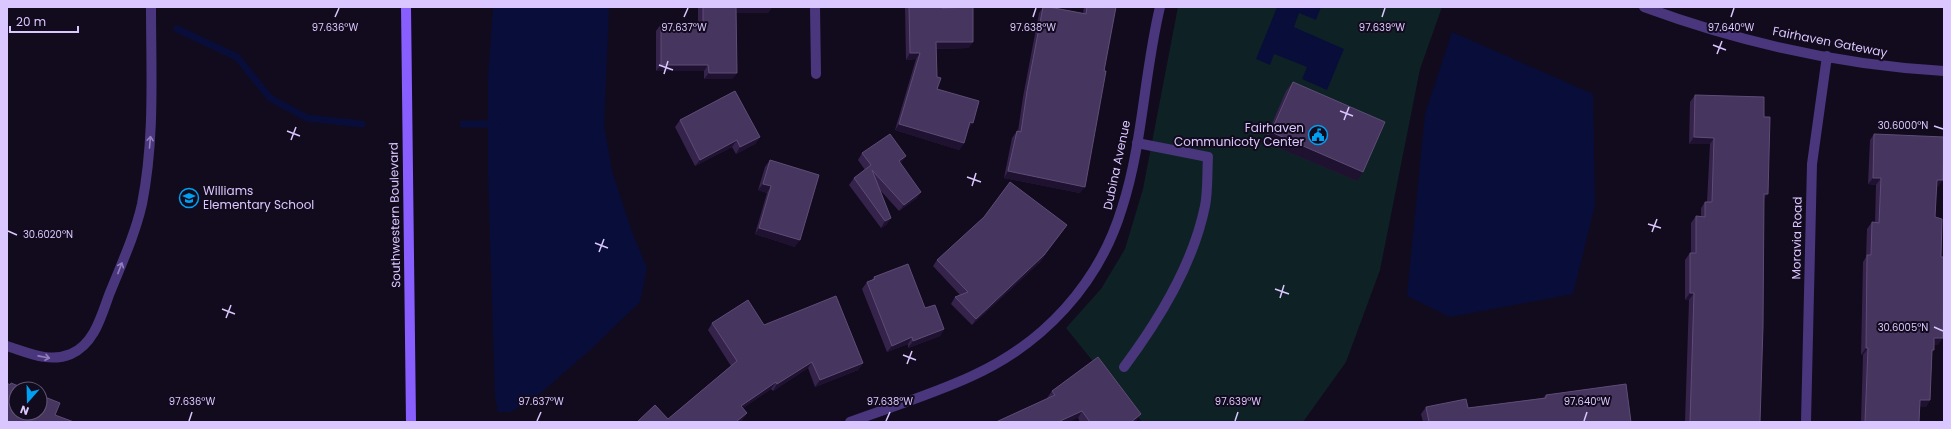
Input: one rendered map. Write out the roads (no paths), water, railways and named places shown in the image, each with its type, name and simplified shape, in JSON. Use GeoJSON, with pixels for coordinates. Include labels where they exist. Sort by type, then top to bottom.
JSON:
{"type":"FeatureCollection","features":[{"type":"Feature","properties":{"kind":"street"},"geometry":{"type":"LineString","coordinates":[[7,346],[41,357],[55,359],[72,354],[86,346],[96,329],[133,234],[145,183],[151,141],[151,7]]}},
{"type":"Feature","properties":{"kind":"street","name":"Southwestern Boulevard"},"geometry":{"type":"LineString","coordinates":[[406,7],[411,422]]}},
{"type":"Feature","properties":{"kind":"street"},"geometry":{"type":"LineString","coordinates":[[815,7],[816,74]]}},
{"type":"Feature","properties":{"kind":"street","name":"Dubina Avenue"},"geometry":{"type":"LineString","coordinates":[[850,422],[971,376],[1023,348],[1065,309],[1081,289],[1111,239],[1122,208],[1137,143],[1160,7]]}},
{"type":"Feature","properties":{"kind":"street","name":"Fairhaven Gateway"},"geometry":{"type":"LineString","coordinates":[[1644,7],[1689,24],[1754,41],[1827,56],[1902,68],[1944,71]]}},
{"type":"Feature","properties":{"kind":"street","name":"Moravia Road"},"geometry":{"type":"LineString","coordinates":[[1806,422],[1812,164],[1827,56]]}},
{"type":"Feature","properties":{"kind":"street"},"geometry":{"type":"LineString","coordinates":[[1124,367],[1147,336],[1166,302],[1194,241],[1205,206],[1208,157],[1137,143]]}},
{"type":"Feature","properties":{"kind":"waterway"},"geometry":{"type":"LineString","coordinates":[[177,29],[237,57],[270,98],[307,118],[362,124]]}},
{"type":"Feature","properties":{"kind":"waterway"},"geometry":{"type":"LineString","coordinates":[[463,124],[496,124]]}},
{"type":"Feature","properties":{"kind":"place","name":"Fairhaven Communicoty Center"},"geometry":{"type":"Point","coordinates":[1318,135]}},
{"type":"Feature","properties":{"kind":"place","name":"Williams Elementary School"},"geometry":{"type":"Point","coordinates":[189,198]}}]}
